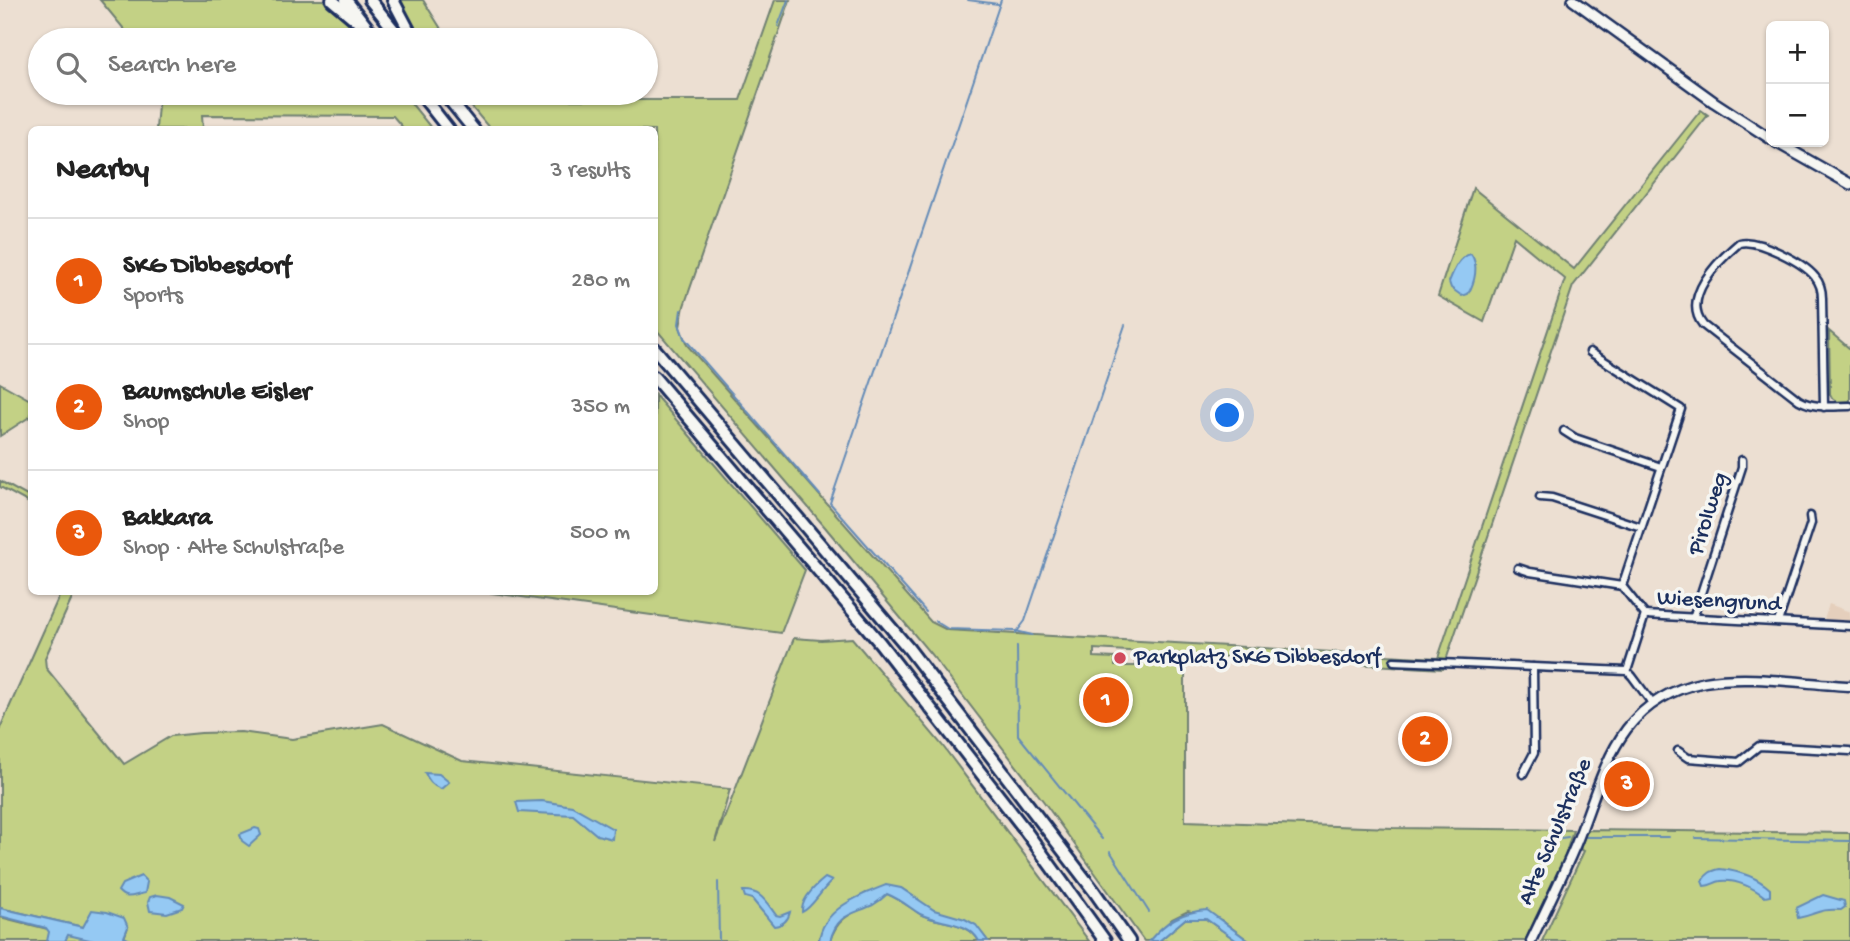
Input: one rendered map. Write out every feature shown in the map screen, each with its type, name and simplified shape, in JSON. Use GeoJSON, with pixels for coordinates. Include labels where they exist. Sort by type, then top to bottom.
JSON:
{"type":"FeatureCollection","features":[{"type":"Feature","properties":{"kind":"highway"},"geometry":{"type":"LineString","coordinates":[[332,0],[367,28]]}},
{"type":"Feature","properties":{"kind":"highway"},"geometry":{"type":"LineString","coordinates":[[346,0],[367,28]]}},
{"type":"Feature","properties":{"kind":"highway"},"geometry":{"type":"LineString","coordinates":[[370,0],[392,28]]}},
{"type":"Feature","properties":{"kind":"highway"},"geometry":{"type":"LineString","coordinates":[[393,0],[408,28]]}},
{"type":"Feature","properties":{"kind":"highway"},"geometry":{"type":"LineString","coordinates":[[429,105],[446,126]]}},
{"type":"Feature","properties":{"kind":"highway"},"geometry":{"type":"LineString","coordinates":[[454,105],[471,126]]}},
{"type":"Feature","properties":{"kind":"highway"},"geometry":{"type":"LineString","coordinates":[[658,353],[909,649],[1094,891],[1129,941]]}},
{"type":"Feature","properties":{"kind":"highway"},"geometry":{"type":"LineString","coordinates":[[658,382],[880,643],[1022,826],[1105,941]]}},
{"type":"Feature","properties":{"kind":"main road"},"geometry":{"type":"LineString","coordinates":[[1573,0],[1714,102],[1766,136]]}},
{"type":"Feature","properties":{"kind":"main road"},"geometry":{"type":"LineString","coordinates":[[1785,147],[1850,184]]}},
{"type":"Feature","properties":{"kind":"street"},"geometry":{"type":"LineString","coordinates":[[1824,407],[1822,291],[1816,278],[1810,271],[1759,244],[1745,241],[1739,243],[1703,284],[1695,302],[1695,310],[1703,325],[1806,404],[1824,407],[1850,406]]}},
{"type":"Feature","properties":{"kind":"street"},"geometry":{"type":"LineString","coordinates":[[1590,352],[1681,409],[1622,586]]}},
{"type":"Feature","properties":{"kind":"street"},"geometry":{"type":"LineString","coordinates":[[1564,431],[1575,438],[1661,467]]}},
{"type":"Feature","properties":{"kind":"street","name":"Pirolweg"},"geometry":{"type":"LineString","coordinates":[[1693,618],[1742,460]]}},
{"type":"Feature","properties":{"kind":"street"},"geometry":{"type":"LineString","coordinates":[[1540,497],[1552,498],[1641,527]]}},
{"type":"Feature","properties":{"kind":"street"},"geometry":{"type":"LineString","coordinates":[[1778,622],[1811,516]]}},
{"type":"Feature","properties":{"kind":"street"},"geometry":{"type":"LineString","coordinates":[[1518,568],[1622,586],[1645,615]]}},
{"type":"Feature","properties":{"kind":"street","name":"Wiesengrund"},"geometry":{"type":"LineString","coordinates":[[1627,671],[1645,615],[1850,625]]}},
{"type":"Feature","properties":{"kind":"street"},"geometry":{"type":"LineString","coordinates":[[1394,661],[1627,671],[1652,703]]}},
{"type":"Feature","properties":{"kind":"street"},"geometry":{"type":"LineString","coordinates":[[1523,774],[1534,753],[1533,667]]}},
{"type":"Feature","properties":{"kind":"street","name":"Alte Schulstraße"},"geometry":{"type":"LineString","coordinates":[[1531,941],[1576,844],[1614,746],[1652,703],[1698,684],[1729,680],[1850,685]]}},
{"type":"Feature","properties":{"kind":"street"},"geometry":{"type":"LineString","coordinates":[[1678,751],[1688,758],[1739,762],[1759,746],[1850,751]]}},
{"type":"Feature","properties":{"kind":"shaded area"},"geometry":{"type":"Polygon","coordinates":[[[1829,604],[1850,612],[1850,622],[1824,620],[1829,604]]]}},
{"type":"Feature","properties":{"kind":"green space"},"geometry":{"type":"Polygon","coordinates":[[[100,0],[323,0],[352,28],[123,28],[100,0]]]}},
{"type":"Feature","properties":{"kind":"green space"},"geometry":{"type":"Polygon","coordinates":[[[398,0],[423,0],[440,28],[413,28],[398,0]]]}},
{"type":"Feature","properties":{"kind":"green space"},"geometry":{"type":"Polygon","coordinates":[[[775,0],[790,0],[684,306],[680,327],[687,345],[931,622],[947,630],[1438,658],[1565,279],[1514,237],[1484,322],[1438,296],[1473,188],[1574,269],[1701,110],[1708,115],[1573,286],[1443,669],[1094,649],[1094,657],[1115,658],[1115,666],[1135,666],[1136,655],[1185,659],[1185,821],[1393,828],[1573,830],[1565,856],[1525,941],[1249,941],[1221,920],[1188,911],[1172,919],[1149,941],[1144,941],[1044,802],[934,658],[658,332],[658,126],[488,126],[470,105],[658,105],[658,100],[740,100],[775,0]]]}},
{"type":"Feature","properties":{"kind":"green space"},"geometry":{"type":"Polygon","coordinates":[[[158,105],[413,105],[430,126],[401,126],[393,116],[202,115],[203,126],[156,126],[158,105]]]}},
{"type":"Feature","properties":{"kind":"green space"},"geometry":{"type":"Polygon","coordinates":[[[1829,331],[1850,349],[1850,401],[1838,402],[1830,394],[1829,331]]]}},
{"type":"Feature","properties":{"kind":"green space"},"geometry":{"type":"Polygon","coordinates":[[[0,383],[28,399],[28,418],[0,436],[0,383]]]}},
{"type":"Feature","properties":{"kind":"green space"},"geometry":{"type":"Polygon","coordinates":[[[658,398],[805,570],[781,633],[507,595],[658,595],[658,398]]]}},
{"type":"Feature","properties":{"kind":"green space"},"geometry":{"type":"Polygon","coordinates":[[[0,481],[28,496],[28,502],[0,487],[0,481]]]}},
{"type":"Feature","properties":{"kind":"green space"},"geometry":{"type":"Polygon","coordinates":[[[60,595],[74,595],[45,658],[46,668],[124,764],[171,736],[241,732],[292,739],[383,724],[462,761],[730,789],[715,842],[794,638],[852,638],[942,745],[1089,941],[988,941],[969,922],[935,911],[901,888],[866,893],[838,910],[819,941],[123,941],[128,927],[83,927],[0,908],[0,728],[60,595]]]}},
{"type":"Feature","properties":{"kind":"green space"},"geometry":{"type":"Polygon","coordinates":[[[1587,830],[1850,833],[1850,941],[1542,941],[1584,851],[1580,849],[1587,830]]]}},
{"type":"Feature","properties":{"kind":"green space"},"geometry":{"type":"Polygon","coordinates":[[[887,894],[920,914],[968,929],[979,941],[830,941],[834,931],[846,917],[887,894]]]}},
{"type":"Feature","properties":{"kind":"green space"},"geometry":{"type":"Polygon","coordinates":[[[0,917],[83,938],[94,941],[0,941],[0,917]]]}},
{"type":"Feature","properties":{"kind":"green space"},"geometry":{"type":"Polygon","coordinates":[[[1185,919],[1206,919],[1237,941],[1159,941],[1185,919]]]}},
{"type":"Feature","properties":{"kind":"water"},"geometry":{"type":"Polygon","coordinates":[[[1471,254],[1475,263],[1474,279],[1468,294],[1462,296],[1451,288],[1449,282],[1460,261],[1471,254]]]}},
{"type":"Feature","properties":{"kind":"water"},"geometry":{"type":"Polygon","coordinates":[[[425,773],[439,774],[449,782],[441,789],[431,783],[425,773]]]}},
{"type":"Feature","properties":{"kind":"water"},"geometry":{"type":"Polygon","coordinates":[[[542,801],[572,806],[613,829],[612,839],[597,835],[573,815],[519,812],[516,802],[542,801]]]}},
{"type":"Feature","properties":{"kind":"water"},"geometry":{"type":"Polygon","coordinates":[[[259,829],[261,835],[249,846],[242,841],[240,834],[259,829]]]}},
{"type":"Feature","properties":{"kind":"water"},"geometry":{"type":"Polygon","coordinates":[[[1720,869],[1753,877],[1770,889],[1770,896],[1765,897],[1750,887],[1733,881],[1704,886],[1702,881],[1706,876],[1720,869]]]}},
{"type":"Feature","properties":{"kind":"water"},"geometry":{"type":"Polygon","coordinates":[[[141,876],[147,882],[145,893],[127,897],[118,891],[122,884],[141,876]]]}},
{"type":"Feature","properties":{"kind":"water"},"geometry":{"type":"Polygon","coordinates":[[[825,878],[832,881],[802,912],[806,898],[825,878]]]}},
{"type":"Feature","properties":{"kind":"water"},"geometry":{"type":"Polygon","coordinates":[[[886,885],[901,888],[934,910],[976,925],[988,941],[979,941],[968,929],[961,926],[920,914],[887,894],[873,905],[841,920],[830,941],[819,941],[827,920],[835,912],[854,899],[886,885]]]}},
{"type":"Feature","properties":{"kind":"water"},"geometry":{"type":"Polygon","coordinates":[[[743,891],[759,895],[776,915],[790,912],[788,918],[782,924],[774,926],[752,899],[745,897],[743,891]]]}},
{"type":"Feature","properties":{"kind":"water"},"geometry":{"type":"Polygon","coordinates":[[[1823,895],[1844,901],[1845,907],[1798,918],[1796,908],[1823,895]]]}},
{"type":"Feature","properties":{"kind":"water"},"geometry":{"type":"Polygon","coordinates":[[[150,897],[170,897],[184,904],[182,908],[167,913],[150,911],[150,897]]]}},
{"type":"Feature","properties":{"kind":"water"},"geometry":{"type":"Polygon","coordinates":[[[0,908],[83,927],[92,910],[107,912],[124,918],[128,927],[124,937],[132,941],[94,941],[68,935],[65,941],[47,941],[49,932],[46,928],[0,916],[0,908]]]}},
{"type":"Feature","properties":{"kind":"water"},"geometry":{"type":"Polygon","coordinates":[[[1207,910],[1249,941],[1237,941],[1206,919],[1185,919],[1159,941],[1149,941],[1175,919],[1207,910]]]}},
{"type":"Feature","properties":{"kind":"waterway"},"geometry":{"type":"LineString","coordinates":[[778,26],[788,0]]}},
{"type":"Feature","properties":{"kind":"waterway"},"geometry":{"type":"LineString","coordinates":[[968,0],[998,4]]}},
{"type":"Feature","properties":{"kind":"waterway"},"geometry":{"type":"LineString","coordinates":[[926,612],[830,503],[1001,0]]}},
{"type":"Feature","properties":{"kind":"waterway"},"geometry":{"type":"LineString","coordinates":[[681,310],[679,324],[684,338],[820,495]]}},
{"type":"Feature","properties":{"kind":"waterway"},"geometry":{"type":"LineString","coordinates":[[1016,633],[1025,621],[1125,325]]}},
{"type":"Feature","properties":{"kind":"waterway"},"geometry":{"type":"LineString","coordinates":[[935,621],[948,629],[1016,631],[1032,635]]}},
{"type":"Feature","properties":{"kind":"waterway"},"geometry":{"type":"LineString","coordinates":[[1017,646],[1018,735],[1102,839]]}},
{"type":"Feature","properties":{"kind":"waterway"},"geometry":{"type":"LineString","coordinates":[[1561,838],[1568,837]]}},
{"type":"Feature","properties":{"kind":"waterway"},"geometry":{"type":"LineString","coordinates":[[1586,837],[1669,837]]}},
{"type":"Feature","properties":{"kind":"waterway"},"geometry":{"type":"LineString","coordinates":[[1696,838],[1850,841]]}},
{"type":"Feature","properties":{"kind":"waterway"},"geometry":{"type":"LineString","coordinates":[[1110,851],[1149,912]]}},
{"type":"Feature","properties":{"kind":"waterway"},"geometry":{"type":"LineString","coordinates":[[718,882],[719,941]]}},
{"type":"Feature","properties":{"kind":"place","name":"Parkplatz SKG Dibbesdorf"},"geometry":{"type":"Point","coordinates":[1120,658]}},
{"type":"Feature","properties":{"kind":"place","name":"SKG Dibbesdorf"},"geometry":{"type":"Point","coordinates":[1106,700]}},
{"type":"Feature","properties":{"kind":"place","name":"Baumschule Eisler"},"geometry":{"type":"Point","coordinates":[1425,739]}},
{"type":"Feature","properties":{"kind":"place","name":"Bakkara"},"geometry":{"type":"Point","coordinates":[1627,784]}}]}
